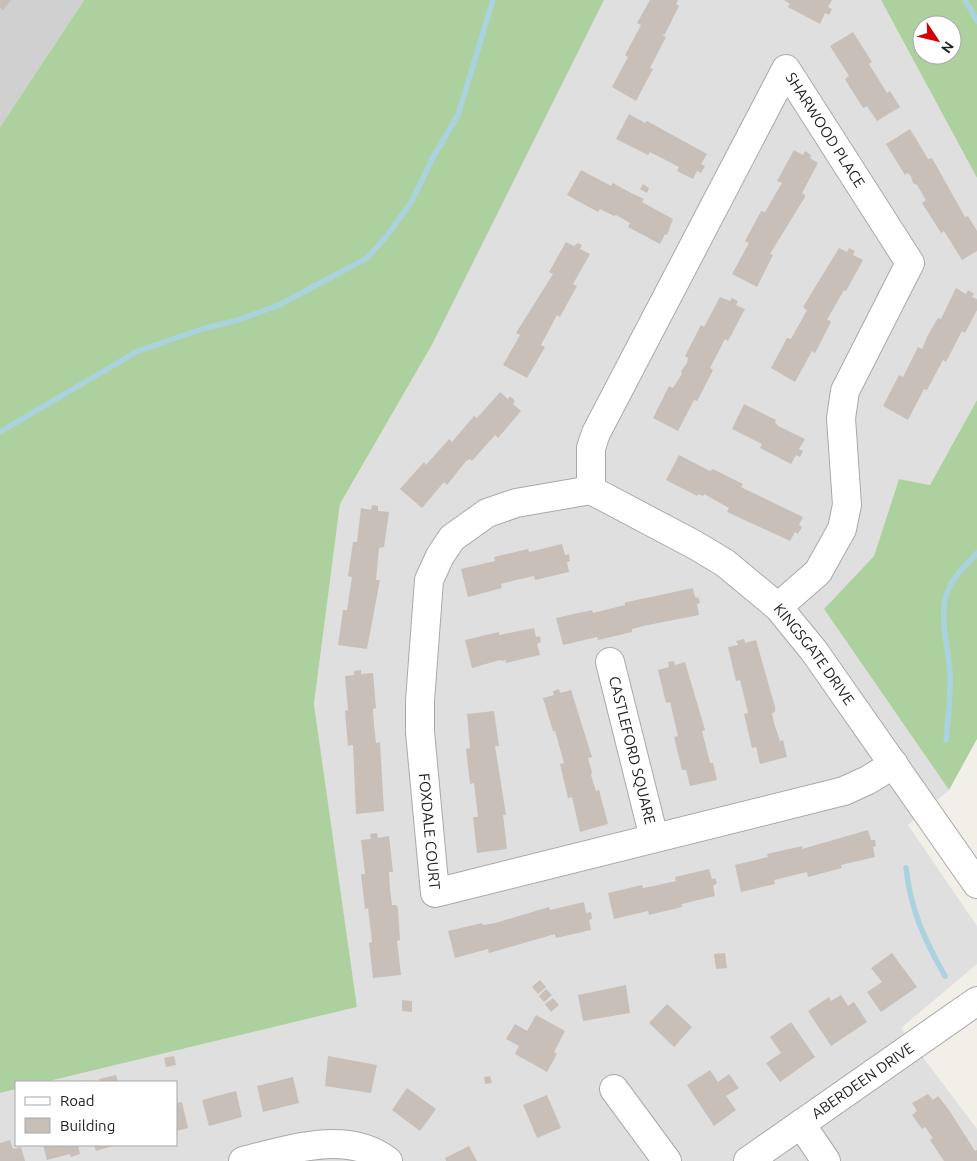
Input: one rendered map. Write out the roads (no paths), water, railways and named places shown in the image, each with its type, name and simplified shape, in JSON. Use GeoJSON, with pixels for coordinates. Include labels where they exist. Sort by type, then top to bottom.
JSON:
{"type":"FeatureCollection","features":[{"type":"Feature","properties":{"kind":"street","name":"SHARWOOD PLACE"},"geometry":{"type":"LineString","coordinates":[[591,490],[591,448],[596,433],[786,69],[910,263],[845,391],[841,418],[847,505],[842,529],[818,572],[778,607]]}},
{"type":"Feature","properties":{"kind":"street","name":"KINGSGATE DRIVE"},"geometry":{"type":"LineString","coordinates":[[591,490],[695,545],[725,564],[778,607],[814,651],[977,884]]}},
{"type":"Feature","properties":{"kind":"street","name":"FOXDALE COURT"},"geometry":{"type":"LineString","coordinates":[[591,490],[516,503],[487,513],[452,538],[440,556],[429,580],[420,701],[420,732],[435,893],[844,790],[868,780],[894,764]]}},
{"type":"Feature","properties":{"kind":"street","name":"CASTLEFORD SQUARE"},"geometry":{"type":"LineString","coordinates":[[610,662],[654,838]]}},
{"type":"Feature","properties":{"kind":"street","name":"ABERDEEN DRIVE"},"geometry":{"type":"LineString","coordinates":[[748,1161],[977,1001]]}},
{"type":"Feature","properties":{"kind":"street"},"geometry":{"type":"LineString","coordinates":[[614,1088],[667,1161]]}},
{"type":"Feature","properties":{"kind":"street"},"geometry":{"type":"LineString","coordinates":[[801,1124],[826,1161]]}},
{"type":"Feature","properties":{"kind":"street"},"geometry":{"type":"LineString","coordinates":[[243,1161],[305,1146],[330,1145],[369,1150],[388,1161]]}},
{"type":"Feature","properties":{"kind":"waterway"},"geometry":{"type":"LineString","coordinates":[[0,432],[138,351],[205,328],[235,321],[279,305],[367,258],[385,238],[412,201],[432,159],[458,115],[493,0]]}},
{"type":"Feature","properties":{"kind":"waterway"},"geometry":{"type":"LineString","coordinates":[[965,0],[977,21]]}},
{"type":"Feature","properties":{"kind":"waterway"},"geometry":{"type":"LineString","coordinates":[[946,740],[950,682],[944,629],[944,607],[946,596],[953,581],[977,553]]}},
{"type":"Feature","properties":{"kind":"waterway"},"geometry":{"type":"LineString","coordinates":[[906,868],[915,911],[931,950],[945,976]]}}]}
